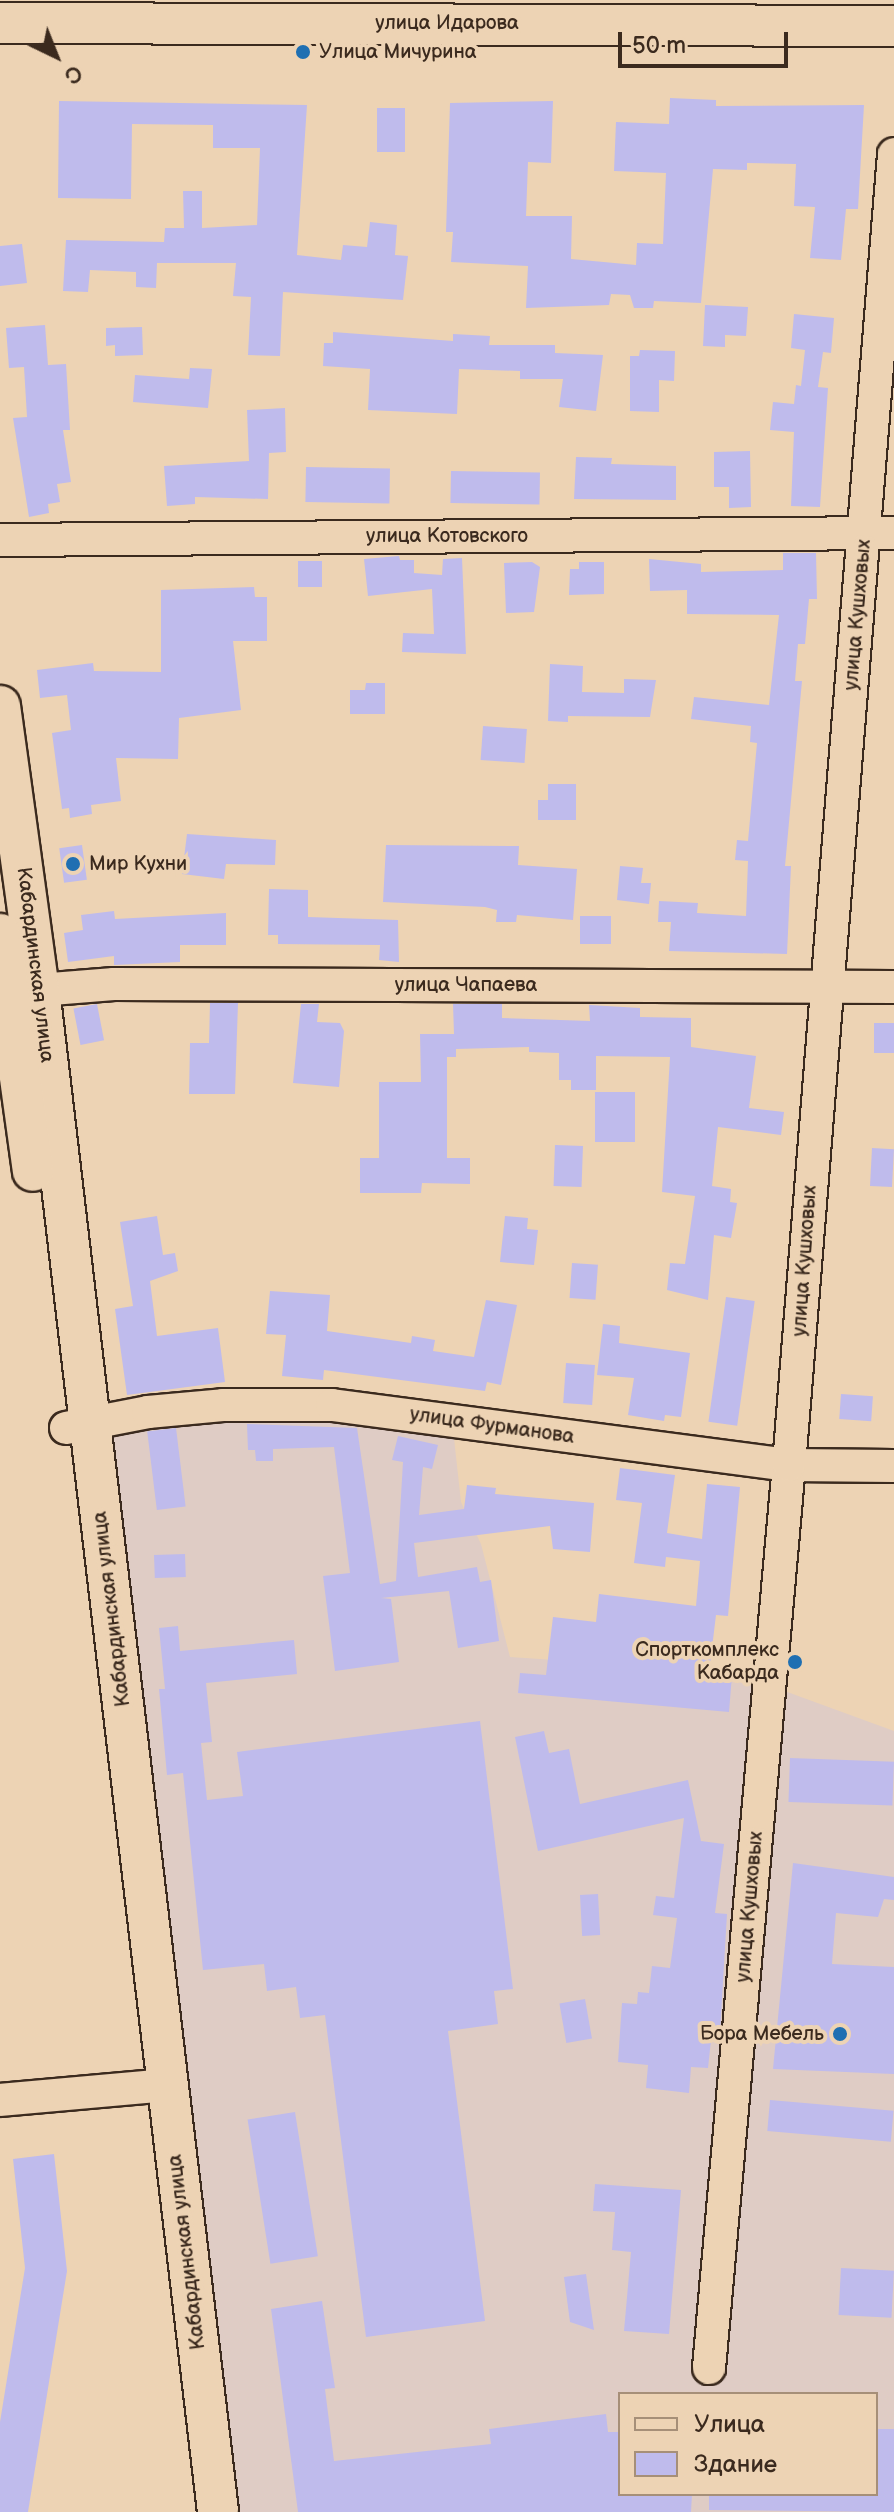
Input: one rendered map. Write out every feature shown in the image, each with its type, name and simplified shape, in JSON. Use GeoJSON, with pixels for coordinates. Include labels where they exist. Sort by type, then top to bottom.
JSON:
{"type":"FeatureCollection","features":[{"type":"Feature","properties":{"kind":"main road","name":"улица Идарова"},"geometry":{"type":"LineString","coordinates":[[0,23],[894,26]]}},
{"type":"Feature","properties":{"kind":"main road","name":"Кабардинская улица"},"geometry":{"type":"LineString","coordinates":[[0,706],[39,990],[78,1426],[155,2087],[192,2512]]}},
{"type":"Feature","properties":{"kind":"main road","name":"Кабардинская улица"},"geometry":{"type":"LineString","coordinates":[[0,934],[78,1426]]}},
{"type":"Feature","properties":{"kind":"main road","name":"Кабардинская улица"},"geometry":{"type":"LineString","coordinates":[[155,2087],[218,2512]]}},
{"type":"Feature","properties":{"kind":"street","name":"улица Кушховых"},"geometry":{"type":"LineString","coordinates":[[709,2368],[789,1465],[826,986],[880,533],[894,154]]}},
{"type":"Feature","properties":{"kind":"street","name":"улица Котовского"},"geometry":{"type":"LineString","coordinates":[[0,540],[880,533]]}},
{"type":"Feature","properties":{"kind":"street","name":"улица Чапаева"},"geometry":{"type":"LineString","coordinates":[[39,990],[114,984],[894,987]]}},
{"type":"Feature","properties":{"kind":"street","name":"улица Фурманова"},"geometry":{"type":"LineString","coordinates":[[78,1426],[223,1405],[332,1405],[789,1465],[894,1466]]}},
{"type":"Feature","properties":{"kind":"street"},"geometry":{"type":"LineString","coordinates":[[0,2100],[155,2087]]}},
{"type":"Feature","properties":{"kind":"shaded area"},"geometry":{"type":"Polygon","coordinates":[[[148,1412],[452,1420],[461,1502],[481,1544],[510,1657],[733,1672],[894,1731],[894,2512],[218,2512],[90,1424],[148,1412]]]}},
{"type":"Feature","properties":{"kind":"building"},"geometry":{"type":"Polygon","coordinates":[[[670,98],[716,100],[716,106],[864,105],[858,209],[846,209],[841,260],[810,258],[815,207],[794,206],[796,164],[747,163],[747,170],[713,169],[701,303],[654,301],[653,308],[634,308],[630,295],[611,294],[609,305],[526,308],[528,266],[451,262],[453,232],[446,232],[450,103],[553,101],[551,163],[528,162],[526,216],[572,216],[571,259],[636,265],[637,243],[663,244],[666,173],[614,171],[616,122],[669,124],[670,98]]]}},
{"type":"Feature","properties":{"kind":"building"},"geometry":{"type":"Polygon","coordinates":[[[59,101],[307,105],[297,255],[341,260],[343,245],[367,247],[370,222],[397,225],[395,255],[408,256],[403,300],[283,292],[280,356],[248,355],[251,297],[233,296],[236,263],[157,263],[156,288],[136,287],[136,272],[90,270],[88,292],[63,291],[66,240],[164,242],[165,228],[184,228],[183,191],[202,191],[202,228],[257,225],[260,148],[213,148],[213,125],[132,124],[131,199],[58,198],[59,101]]]}},
{"type":"Feature","properties":{"kind":"building"},"geometry":{"type":"Polygon","coordinates":[[[377,108],[405,108],[405,152],[377,152],[377,108]]]}},
{"type":"Feature","properties":{"kind":"building"},"geometry":{"type":"Polygon","coordinates":[[[22,244],[27,283],[0,286],[0,246],[22,244]]]}},
{"type":"Feature","properties":{"kind":"building"},"geometry":{"type":"Polygon","coordinates":[[[705,305],[748,307],[746,336],[725,335],[725,347],[703,346],[705,305]]]}},
{"type":"Feature","properties":{"kind":"building"},"geometry":{"type":"Polygon","coordinates":[[[794,314],[834,318],[831,353],[823,352],[818,387],[828,388],[820,507],[791,506],[794,432],[770,430],[773,402],[794,404],[796,385],[801,386],[805,350],[791,348],[794,314]]]}},
{"type":"Feature","properties":{"kind":"building"},"geometry":{"type":"Polygon","coordinates":[[[45,325],[48,365],[66,364],[70,430],[63,430],[71,482],[57,484],[60,502],[48,504],[49,513],[29,517],[13,418],[27,417],[24,367],[9,368],[6,328],[45,325]]]}},
{"type":"Feature","properties":{"kind":"building"},"geometry":{"type":"Polygon","coordinates":[[[142,327],[143,355],[115,356],[115,345],[106,346],[106,328],[142,327]]]}},
{"type":"Feature","properties":{"kind":"building"},"geometry":{"type":"Polygon","coordinates":[[[333,332],[453,341],[453,334],[490,336],[489,345],[555,345],[555,353],[603,355],[596,411],[559,407],[563,379],[520,379],[520,371],[459,369],[457,414],[368,410],[370,369],[323,366],[324,343],[333,343],[333,332]]]}},
{"type":"Feature","properties":{"kind":"building"},"geometry":{"type":"Polygon","coordinates":[[[640,350],[675,351],[674,381],[659,380],[659,412],[630,411],[630,356],[639,356],[640,350]]]}},
{"type":"Feature","properties":{"kind":"building"},"geometry":{"type":"Polygon","coordinates":[[[190,368],[212,369],[208,408],[133,402],[135,375],[189,379],[190,368]]]}},
{"type":"Feature","properties":{"kind":"building"},"geometry":{"type":"Polygon","coordinates":[[[285,408],[286,452],[269,453],[268,499],[195,497],[195,504],[167,506],[164,466],[249,461],[247,410],[285,408]]]}},
{"type":"Feature","properties":{"kind":"building"},"geometry":{"type":"Polygon","coordinates":[[[750,451],[751,507],[729,508],[729,487],[714,487],[714,452],[750,451]]]}},
{"type":"Feature","properties":{"kind":"building"},"geometry":{"type":"Polygon","coordinates":[[[576,457],[612,458],[611,464],[676,466],[676,500],[574,499],[576,457]]]}},
{"type":"Feature","properties":{"kind":"building"},"geometry":{"type":"Polygon","coordinates":[[[306,467],[390,468],[389,503],[305,502],[306,467]]]}},
{"type":"Feature","properties":{"kind":"building"},"geometry":{"type":"Polygon","coordinates":[[[451,471],[540,473],[539,505],[450,503],[451,471]]]}},
{"type":"Feature","properties":{"kind":"building"},"geometry":{"type":"Polygon","coordinates":[[[783,553],[816,553],[817,599],[809,599],[805,644],[798,644],[795,681],[802,681],[785,866],[791,866],[787,954],[669,951],[671,922],[658,922],[659,901],[698,903],[697,913],[746,916],[748,861],[735,860],[737,840],[748,841],[757,743],[750,742],[751,726],[691,719],[694,697],[769,705],[779,615],[687,614],[687,590],[650,591],[649,559],[701,564],[701,572],[783,570],[783,553]]]}},
{"type":"Feature","properties":{"kind":"building"},"geometry":{"type":"Polygon","coordinates":[[[399,556],[400,560],[414,560],[414,573],[442,575],[443,559],[462,558],[466,654],[402,652],[403,633],[434,634],[432,589],[368,596],[364,559],[399,556]]]}},
{"type":"Feature","properties":{"kind":"building"},"geometry":{"type":"Polygon","coordinates":[[[298,561],[322,561],[322,587],[298,587],[298,561]]]}},
{"type":"Feature","properties":{"kind":"building"},"geometry":{"type":"Polygon","coordinates":[[[532,562],[540,567],[534,612],[506,613],[504,563],[532,562]]]}},
{"type":"Feature","properties":{"kind":"building"},"geometry":{"type":"Polygon","coordinates":[[[579,562],[604,562],[604,594],[569,595],[570,569],[579,569],[579,562]]]}},
{"type":"Feature","properties":{"kind":"building"},"geometry":{"type":"Polygon","coordinates":[[[254,587],[255,597],[267,597],[267,641],[233,641],[241,710],[179,718],[178,759],[116,758],[121,801],[91,805],[92,814],[70,818],[69,808],[62,809],[52,733],[71,730],[67,695],[40,698],[37,670],[93,663],[94,671],[161,672],[161,590],[254,587]]]}},
{"type":"Feature","properties":{"kind":"building"},"geometry":{"type":"Polygon","coordinates":[[[550,664],[583,666],[582,692],[624,693],[624,679],[656,680],[650,717],[568,716],[568,722],[548,721],[550,664]]]}},
{"type":"Feature","properties":{"kind":"building"},"geometry":{"type":"Polygon","coordinates":[[[366,683],[385,683],[385,714],[350,714],[350,690],[365,690],[366,683]]]}},
{"type":"Feature","properties":{"kind":"building"},"geometry":{"type":"Polygon","coordinates":[[[483,726],[527,729],[525,763],[481,760],[483,726]]]}},
{"type":"Feature","properties":{"kind":"building"},"geometry":{"type":"Polygon","coordinates":[[[548,784],[576,784],[576,820],[538,820],[538,800],[548,800],[548,784]]]}},
{"type":"Feature","properties":{"kind":"building"},"geometry":{"type":"Polygon","coordinates":[[[187,834],[276,840],[275,865],[226,864],[224,879],[182,874],[187,834]]]}},
{"type":"Feature","properties":{"kind":"building"},"geometry":{"type":"Polygon","coordinates":[[[82,845],[87,880],[64,883],[59,848],[82,845]]]}},
{"type":"Feature","properties":{"kind":"building"},"geometry":{"type":"Polygon","coordinates":[[[386,845],[519,846],[518,865],[577,869],[573,920],[517,915],[516,922],[496,922],[497,910],[485,907],[383,902],[386,845]]]}},
{"type":"Feature","properties":{"kind":"building"},"geometry":{"type":"Polygon","coordinates":[[[620,866],[643,868],[641,883],[651,883],[649,904],[617,900],[620,866]]]}},
{"type":"Feature","properties":{"kind":"building"},"geometry":{"type":"Polygon","coordinates":[[[269,889],[308,890],[308,917],[398,920],[399,962],[379,960],[380,945],[278,944],[278,935],[268,935],[269,889]]]}},
{"type":"Feature","properties":{"kind":"building"},"geometry":{"type":"Polygon","coordinates":[[[114,911],[115,919],[226,913],[226,945],[180,945],[180,962],[114,965],[114,956],[68,962],[64,933],[83,930],[81,915],[114,911]]]}},
{"type":"Feature","properties":{"kind":"building"},"geometry":{"type":"Polygon","coordinates":[[[580,916],[611,916],[611,944],[580,944],[580,916]]]}},
{"type":"Feature","properties":{"kind":"building"},"geometry":{"type":"Polygon","coordinates":[[[210,1003],[238,1003],[235,1094],[189,1094],[190,1043],[209,1043],[210,1003]]]}},
{"type":"Feature","properties":{"kind":"building"},"geometry":{"type":"Polygon","coordinates":[[[97,1004],[104,1040],[81,1045],[73,1009],[97,1004]]]}},
{"type":"Feature","properties":{"kind":"building"},"geometry":{"type":"Polygon","coordinates":[[[301,1004],[319,1004],[317,1022],[340,1023],[344,1031],[339,1087],[293,1083],[301,1004]]]}},
{"type":"Feature","properties":{"kind":"building"},"geometry":{"type":"Polygon","coordinates":[[[453,1004],[502,1004],[502,1018],[590,1021],[589,1005],[640,1008],[640,1017],[691,1018],[691,1047],[756,1056],[749,1108],[784,1112],[781,1135],[718,1127],[712,1186],[731,1189],[730,1202],[737,1203],[731,1238],[714,1235],[708,1300],[667,1290],[670,1263],[685,1264],[695,1196],[662,1192],[670,1057],[596,1056],[596,1090],[571,1090],[571,1080],[559,1080],[559,1053],[529,1052],[529,1047],[456,1049],[456,1057],[447,1057],[447,1158],[470,1158],[470,1184],[422,1183],[421,1193],[360,1193],[360,1158],[379,1158],[379,1082],[421,1082],[420,1034],[454,1034],[453,1004]]]}},
{"type":"Feature","properties":{"kind":"building"},"geometry":{"type":"Polygon","coordinates":[[[874,1023],[894,1023],[894,1053],[874,1053],[874,1023]]]}},
{"type":"Feature","properties":{"kind":"building"},"geometry":{"type":"Polygon","coordinates":[[[595,1092],[635,1092],[635,1142],[595,1142],[595,1092]]]}},
{"type":"Feature","properties":{"kind":"building"},"geometry":{"type":"Polygon","coordinates":[[[555,1145],[583,1146],[582,1187],[554,1186],[555,1145]]]}},
{"type":"Feature","properties":{"kind":"building"},"geometry":{"type":"Polygon","coordinates":[[[872,1148],[894,1149],[892,1187],[870,1186],[872,1148]]]}},
{"type":"Feature","properties":{"kind":"building"},"geometry":{"type":"Polygon","coordinates":[[[157,1216],[163,1255],[175,1253],[178,1271],[150,1281],[157,1336],[218,1328],[225,1382],[127,1395],[115,1309],[133,1306],[120,1222],[157,1216]]]}},
{"type":"Feature","properties":{"kind":"building"},"geometry":{"type":"Polygon","coordinates":[[[505,1216],[528,1218],[527,1229],[538,1230],[534,1265],[500,1262],[505,1216]]]}},
{"type":"Feature","properties":{"kind":"building"},"geometry":{"type":"Polygon","coordinates":[[[572,1263],[598,1265],[595,1300],[570,1298],[572,1263]]]}},
{"type":"Feature","properties":{"kind":"building"},"geometry":{"type":"Polygon","coordinates":[[[270,1291],[330,1295],[327,1331],[411,1343],[412,1336],[435,1340],[433,1351],[474,1357],[486,1300],[517,1305],[501,1385],[487,1382],[485,1391],[324,1370],[323,1380],[282,1376],[286,1335],[266,1334],[270,1291]]]}},
{"type":"Feature","properties":{"kind":"building"},"geometry":{"type":"Polygon","coordinates":[[[726,1297],[755,1301],[737,1426],[708,1422],[726,1297]]]}},
{"type":"Feature","properties":{"kind":"building"},"geometry":{"type":"Polygon","coordinates":[[[603,1324],[620,1326],[619,1343],[690,1353],[681,1417],[665,1415],[664,1421],[628,1415],[634,1378],[597,1375],[603,1324]]]}},
{"type":"Feature","properties":{"kind":"building"},"geometry":{"type":"Polygon","coordinates":[[[566,1363],[595,1365],[592,1405],[563,1403],[566,1363]]]}},
{"type":"Feature","properties":{"kind":"building"},"geometry":{"type":"Polygon","coordinates":[[[841,1394],[873,1396],[871,1421],[839,1419],[841,1394]]]}},
{"type":"Feature","properties":{"kind":"building"},"geometry":{"type":"Polygon","coordinates":[[[247,1424],[357,1428],[380,1584],[396,1581],[403,1462],[392,1460],[398,1436],[438,1445],[432,1469],[423,1467],[419,1515],[464,1509],[467,1485],[496,1488],[495,1494],[594,1503],[590,1552],[553,1549],[550,1526],[414,1543],[418,1577],[477,1567],[480,1582],[491,1580],[499,1641],[458,1648],[449,1591],[381,1598],[391,1599],[399,1662],[335,1671],[323,1576],[350,1573],[334,1447],[273,1449],[273,1461],[256,1461],[255,1450],[248,1450],[247,1424]]]}},
{"type":"Feature","properties":{"kind":"building"},"geometry":{"type":"Polygon","coordinates":[[[176,1428],[186,1506],[157,1510],[147,1432],[176,1428]]]}},
{"type":"Feature","properties":{"kind":"building"},"geometry":{"type":"Polygon","coordinates":[[[620,1468],[675,1475],[667,1533],[702,1539],[707,1484],[740,1487],[728,1616],[716,1615],[709,1673],[732,1675],[729,1712],[518,1693],[520,1673],[546,1675],[553,1617],[596,1622],[599,1594],[696,1606],[700,1561],[666,1557],[665,1567],[634,1563],[642,1503],[616,1500],[620,1468]]]}},
{"type":"Feature","properties":{"kind":"building"},"geometry":{"type":"Polygon","coordinates":[[[185,1554],[186,1577],[155,1578],[154,1555],[185,1554]]]}},
{"type":"Feature","properties":{"kind":"building"},"geometry":{"type":"Polygon","coordinates":[[[178,1626],[180,1651],[294,1640],[297,1674],[206,1683],[212,1742],[201,1743],[207,1800],[243,1796],[237,1752],[480,1721],[513,1989],[494,1991],[498,2024],[448,2031],[485,2321],[366,2337],[325,2015],[300,2018],[296,1987],[267,1991],[264,1964],[203,1970],[183,1773],[167,1775],[159,1689],[165,1689],[159,1628],[178,1626]]]}},
{"type":"Feature","properties":{"kind":"building"},"geometry":{"type":"Polygon","coordinates":[[[544,1731],[549,1753],[569,1749],[580,1804],[688,1780],[701,1841],[724,1844],[715,1913],[727,1914],[720,2032],[712,2031],[708,2068],[691,2067],[689,2093],[646,2088],[648,2065],[618,2062],[622,2003],[637,2004],[638,1992],[649,1993],[652,1966],[670,1968],[677,1918],[653,1915],[656,1896],[674,1898],[684,1818],[538,1851],[515,1737],[544,1731]]]}},
{"type":"Feature","properties":{"kind":"building"},"geometry":{"type":"Polygon","coordinates":[[[790,1758],[894,1762],[892,1806],[788,1802],[790,1758]]]}},
{"type":"Feature","properties":{"kind":"building"},"geometry":{"type":"Polygon","coordinates":[[[793,1863],[894,1877],[894,1900],[884,1899],[878,1917],[836,1913],[832,1964],[894,1967],[894,2074],[773,2069],[793,1863]]]}},
{"type":"Feature","properties":{"kind":"building"},"geometry":{"type":"Polygon","coordinates":[[[598,1894],[600,1935],[582,1936],[580,1895],[598,1894]]]}},
{"type":"Feature","properties":{"kind":"building"},"geometry":{"type":"Polygon","coordinates":[[[585,1999],[592,2038],[566,2043],[559,2004],[585,1999]]]}},
{"type":"Feature","properties":{"kind":"building"},"geometry":{"type":"Polygon","coordinates":[[[770,2100],[894,2111],[891,2142],[767,2131],[770,2100]]]}},
{"type":"Feature","properties":{"kind":"building"},"geometry":{"type":"Polygon","coordinates":[[[295,2112],[318,2256],[270,2264],[248,2120],[295,2112]]]}},
{"type":"Feature","properties":{"kind":"building"},"geometry":{"type":"Polygon","coordinates":[[[54,2154],[67,2271],[28,2512],[0,2512],[0,2422],[25,2268],[13,2159],[54,2154]]]}},
{"type":"Feature","properties":{"kind":"building"},"geometry":{"type":"Polygon","coordinates":[[[595,2184],[681,2190],[669,2334],[624,2331],[631,2252],[612,2250],[615,2212],[593,2211],[595,2184]]]}},
{"type":"Feature","properties":{"kind":"building"},"geometry":{"type":"Polygon","coordinates":[[[841,2268],[894,2271],[891,2318],[839,2315],[841,2268]]]}},
{"type":"Feature","properties":{"kind":"building"},"geometry":{"type":"Polygon","coordinates":[[[586,2274],[594,2330],[570,2322],[564,2277],[586,2274]]]}},
{"type":"Feature","properties":{"kind":"building"},"geometry":{"type":"Polygon","coordinates":[[[322,2301],[335,2388],[325,2389],[334,2461],[491,2444],[489,2429],[606,2414],[608,2432],[618,2432],[618,2496],[692,2496],[691,2512],[298,2512],[271,2309],[322,2301]]]}},
{"type":"Feature","properties":{"kind":"building"},"geometry":{"type":"Polygon","coordinates":[[[878,2429],[894,2429],[894,2512],[709,2510],[709,2496],[878,2496],[878,2429]]]}},
{"type":"Feature","properties":{"kind":"place","name":"Улица Мичурина"},"geometry":{"type":"Point","coordinates":[303,52]}},
{"type":"Feature","properties":{"kind":"place","name":"Мир Кухни"},"geometry":{"type":"Point","coordinates":[73,864]}},
{"type":"Feature","properties":{"kind":"place","name":"Спорткомплекс Кабарда"},"geometry":{"type":"Point","coordinates":[795,1662]}},
{"type":"Feature","properties":{"kind":"place","name":"Бора Мебель"},"geometry":{"type":"Point","coordinates":[840,2034]}}]}
